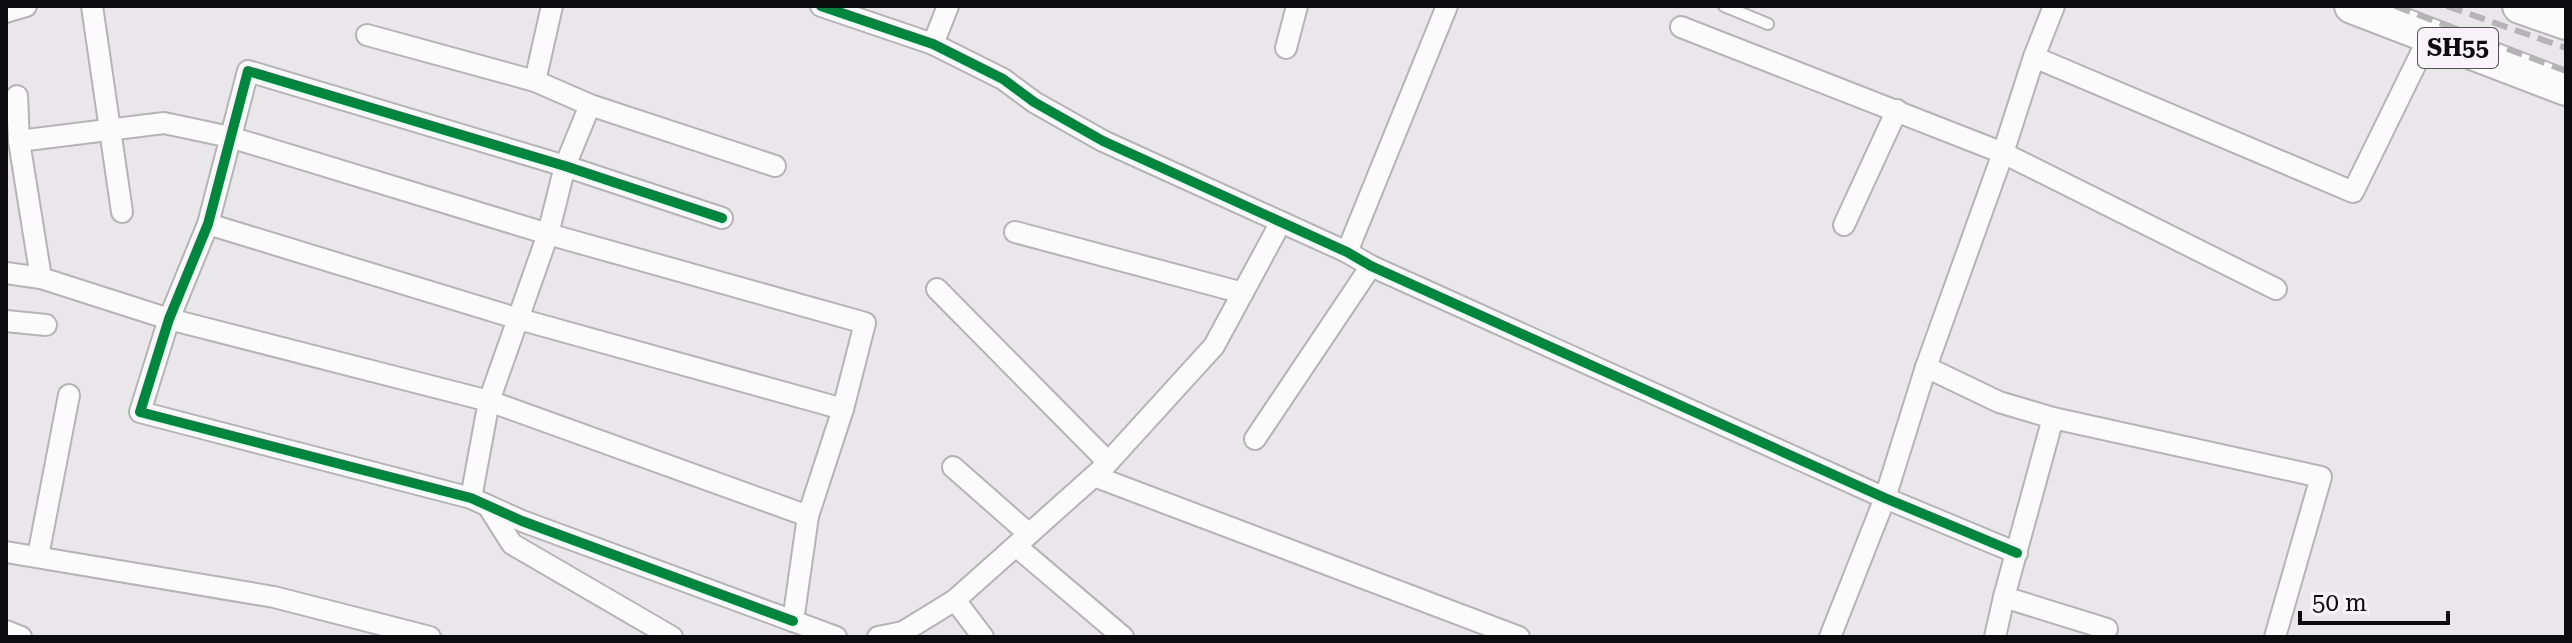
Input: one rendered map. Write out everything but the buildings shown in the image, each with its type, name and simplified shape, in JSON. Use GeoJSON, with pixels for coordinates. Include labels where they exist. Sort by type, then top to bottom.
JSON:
{"type":"FeatureCollection","features":[{"type":"Feature","properties":{"kind":"main road","name":"SH55"},"geometry":{"type":"LineString","coordinates":[[2352,6],[2566,88]]}},
{"type":"Feature","properties":{"kind":"main road","name":"SH55"},"geometry":{"type":"LineString","coordinates":[[2520,6],[2566,22]]}},
{"type":"Feature","properties":{"kind":"street"},"geometry":{"type":"LineString","coordinates":[[6,12],[26,6]]}},
{"type":"Feature","properties":{"kind":"street"},"geometry":{"type":"LineString","coordinates":[[92,6],[122,212]]}},
{"type":"Feature","properties":{"kind":"street"},"geometry":{"type":"LineString","coordinates":[[535,81],[552,6]]}},
{"type":"Feature","properties":{"kind":"street"},"geometry":{"type":"LineString","coordinates":[[821,6],[844,10],[933,44],[1003,79],[1034,102],[1103,141],[1347,252],[1371,266],[1885,498],[2017,553]]}},
{"type":"Feature","properties":{"kind":"street"},"geometry":{"type":"LineString","coordinates":[[933,44],[948,6]]}},
{"type":"Feature","properties":{"kind":"street"},"geometry":{"type":"LineString","coordinates":[[1286,48],[1297,6]]}},
{"type":"Feature","properties":{"kind":"street"},"geometry":{"type":"LineString","coordinates":[[1347,252],[1447,6]]}},
{"type":"Feature","properties":{"kind":"street"},"geometry":{"type":"LineString","coordinates":[[1830,637],[1885,498],[1926,367],[2054,6]]}},
{"type":"Feature","properties":{"kind":"street"},"geometry":{"type":"LineString","coordinates":[[1681,27],[2003,153],[2276,289]]}},
{"type":"Feature","properties":{"kind":"street"},"geometry":{"type":"LineString","coordinates":[[367,35],[535,81],[590,105],[775,166]]}},
{"type":"Feature","properties":{"kind":"street"},"geometry":{"type":"LineString","coordinates":[[2034,57],[2353,192],[2429,37]]}},
{"type":"Feature","properties":{"kind":"street"},"geometry":{"type":"LineString","coordinates":[[722,218],[565,166],[248,71],[208,224],[169,319],[140,412],[480,502],[522,521],[836,637]]}},
{"type":"Feature","properties":{"kind":"street"},"geometry":{"type":"LineString","coordinates":[[17,96],[19,141],[41,278]]}},
{"type":"Feature","properties":{"kind":"street"},"geometry":{"type":"LineString","coordinates":[[590,105],[565,166],[548,234],[489,401],[480,502],[512,544],[672,637]]}},
{"type":"Feature","properties":{"kind":"street"},"geometry":{"type":"LineString","coordinates":[[1844,225],[1897,110]]}},
{"type":"Feature","properties":{"kind":"street"},"geometry":{"type":"LineString","coordinates":[[19,141],[164,123],[230,137],[548,234],[865,323],[843,409],[808,516],[793,621]]}},
{"type":"Feature","properties":{"kind":"street"},"geometry":{"type":"LineString","coordinates":[[878,637],[921,630],[1101,469],[1214,346],[1281,222]]}},
{"type":"Feature","properties":{"kind":"street"},"geometry":{"type":"LineString","coordinates":[[208,224],[519,319],[843,409]]}},
{"type":"Feature","properties":{"kind":"street"},"geometry":{"type":"LineString","coordinates":[[1015,232],[1243,293]]}},
{"type":"Feature","properties":{"kind":"street"},"geometry":{"type":"LineString","coordinates":[[1255,439],[1371,266]]}},
{"type":"Feature","properties":{"kind":"street"},"geometry":{"type":"LineString","coordinates":[[6,273],[41,278],[169,319],[489,401],[808,516]]}},
{"type":"Feature","properties":{"kind":"street"},"geometry":{"type":"LineString","coordinates":[[937,289],[1101,469],[1519,637]]}},
{"type":"Feature","properties":{"kind":"street"},"geometry":{"type":"LineString","coordinates":[[6,321],[46,325]]}},
{"type":"Feature","properties":{"kind":"street"},"geometry":{"type":"LineString","coordinates":[[1926,367],[1999,402],[2053,418],[2321,477],[2275,637]]}},
{"type":"Feature","properties":{"kind":"street"},"geometry":{"type":"LineString","coordinates":[[38,556],[69,395]]}},
{"type":"Feature","properties":{"kind":"street"},"geometry":{"type":"LineString","coordinates":[[1995,637],[2053,418]]}},
{"type":"Feature","properties":{"kind":"street"},"geometry":{"type":"LineString","coordinates":[[953,467],[1123,637]]}},
{"type":"Feature","properties":{"kind":"street"},"geometry":{"type":"LineString","coordinates":[[6,552],[274,597],[430,637]]}},
{"type":"Feature","properties":{"kind":"street"},"geometry":{"type":"LineString","coordinates":[[2004,597],[2107,629]]}},
{"type":"Feature","properties":{"kind":"street"},"geometry":{"type":"LineString","coordinates":[[955,600],[983,637]]}},
{"type":"Feature","properties":{"kind":"street"},"geometry":{"type":"LineString","coordinates":[[6,631],[21,637]]}},
{"type":"Feature","properties":{"kind":"lane"},"geometry":{"type":"LineString","coordinates":[[1724,6],[1768,24]]}},
{"type":"Feature","properties":{"kind":"railway"},"geometry":{"type":"LineString","coordinates":[[2395,6],[2566,71]]}},
{"type":"Feature","properties":{"kind":"railway"},"geometry":{"type":"LineString","coordinates":[[2447,6],[2566,48]]}},
{"type":"Feature","properties":{"kind":"cycle path"},"geometry":{"type":"LineString","coordinates":[[821,6],[933,44],[1003,79],[1034,102],[1103,141],[1347,252],[1371,266],[1885,498],[2017,553]]}},
{"type":"Feature","properties":{"kind":"cycle path"},"geometry":{"type":"LineString","coordinates":[[722,218],[565,166],[248,71],[208,224],[169,319],[140,412],[471,498],[522,521],[793,621]]}}]}
